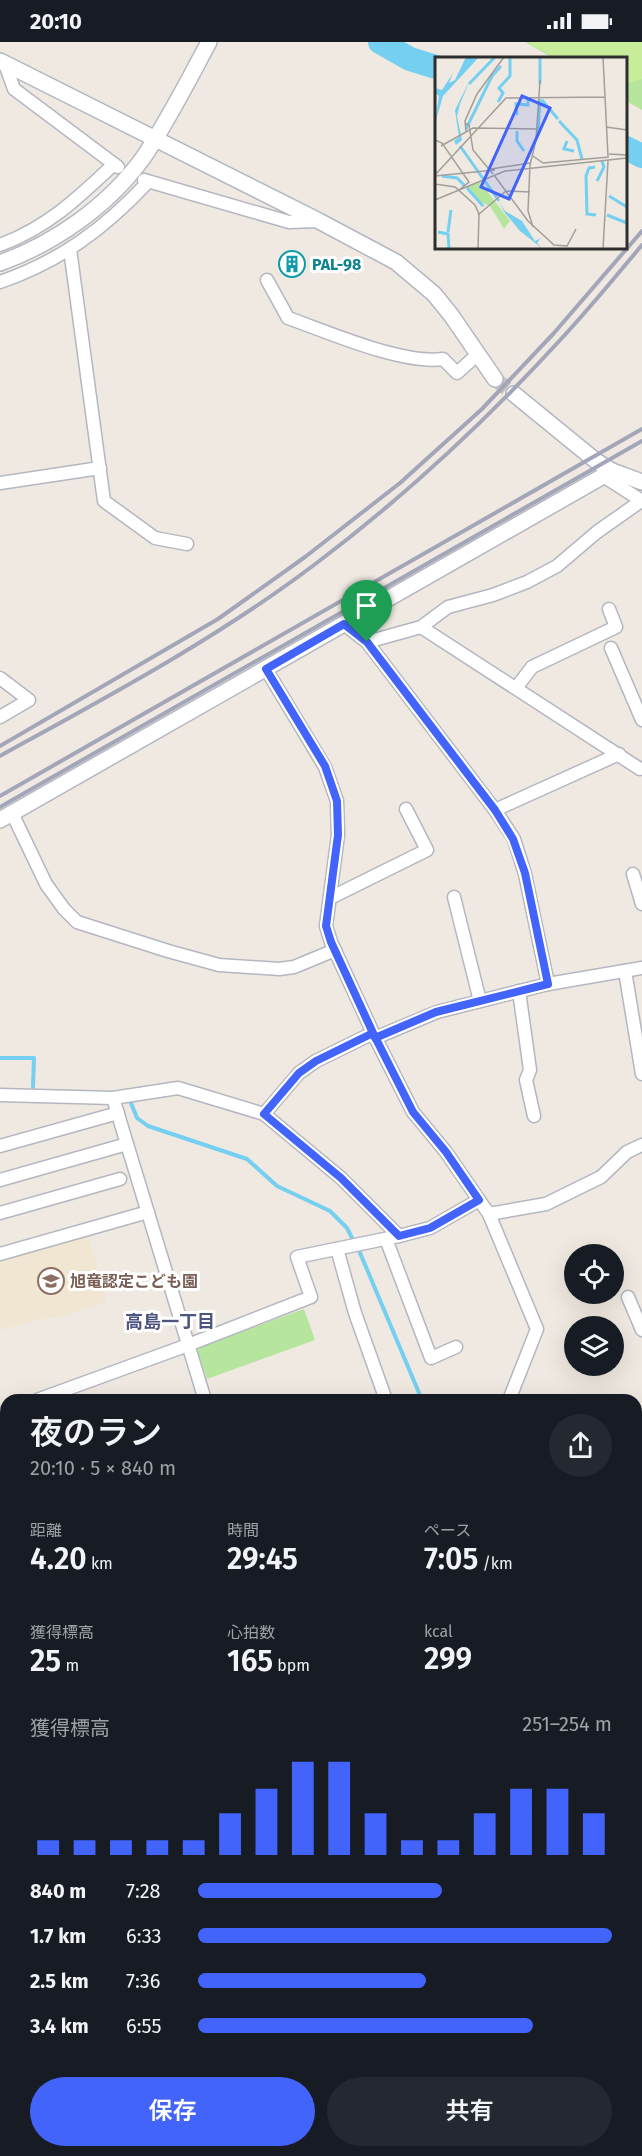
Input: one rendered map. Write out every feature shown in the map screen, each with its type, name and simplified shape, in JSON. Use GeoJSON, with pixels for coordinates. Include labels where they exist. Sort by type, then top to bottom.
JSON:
{"type":"FeatureCollection","features":[{"type":"Feature","properties":{"kind":"street"},"geometry":{"type":"LineString","coordinates":[[0,263],[43,244],[89,213],[126,178],[142,159],[169,116],[209,42]]}},
{"type":"Feature","properties":{"kind":"street"},"geometry":{"type":"LineString","coordinates":[[2,62],[375,250],[417,278],[451,315],[495,379]]}},
{"type":"Feature","properties":{"kind":"street"},"geometry":{"type":"LineString","coordinates":[[0,245],[59,214],[116,165],[14,89],[2,62]]}},
{"type":"Feature","properties":{"kind":"street"},"geometry":{"type":"LineString","coordinates":[[0,282],[42,265],[70,249],[100,228],[125,206],[146,181],[289,222],[319,220]]}},
{"type":"Feature","properties":{"kind":"street"},"geometry":{"type":"LineString","coordinates":[[70,249],[104,501],[155,538],[187,544]]}},
{"type":"Feature","properties":{"kind":"street"},"geometry":{"type":"LineString","coordinates":[[267,280],[288,318],[394,354],[430,361],[443,359],[457,373],[478,354]]}},
{"type":"Feature","properties":{"kind":"street"},"geometry":{"type":"LineString","coordinates":[[367,642],[421,627],[448,607],[493,595],[527,582],[557,566],[597,532],[642,501],[514,394]]}},
{"type":"Feature","properties":{"kind":"street"},"geometry":{"type":"LineString","coordinates":[[0,483],[100,468]]}},
{"type":"Feature","properties":{"kind":"street"},"geometry":{"type":"LineString","coordinates":[[335,950],[287,968],[219,965],[77,922],[64,909],[46,884],[6,816],[608,473],[642,482]]}},
{"type":"Feature","properties":{"kind":"street"},"geometry":{"type":"LineString","coordinates":[[516,688],[532,667],[616,627],[609,609]]}},
{"type":"Feature","properties":{"kind":"street"},"geometry":{"type":"LineString","coordinates":[[344,624],[367,642],[495,810],[513,839],[525,873],[548,984]]}},
{"type":"Feature","properties":{"kind":"street"},"geometry":{"type":"LineString","coordinates":[[421,627],[641,769]]}},
{"type":"Feature","properties":{"kind":"street"},"geometry":{"type":"LineString","coordinates":[[611,648],[642,720]]}},
{"type":"Feature","properties":{"kind":"street"},"geometry":{"type":"LineString","coordinates":[[266,669],[325,766],[337,801],[338,835],[326,926],[335,950],[374,1036],[413,1112],[446,1152],[489,1214],[537,1329],[511,1394]]}},
{"type":"Feature","properties":{"kind":"street"},"geometry":{"type":"LineString","coordinates":[[0,678],[29,700],[0,717]]}},
{"type":"Feature","properties":{"kind":"street"},"geometry":{"type":"LineString","coordinates":[[495,810],[619,754]]}},
{"type":"Feature","properties":{"kind":"street"},"geometry":{"type":"LineString","coordinates":[[330,898],[427,850],[406,809]]}},
{"type":"Feature","properties":{"kind":"street"},"geometry":{"type":"LineString","coordinates":[[633,874],[642,904]]}},
{"type":"Feature","properties":{"kind":"street"},"geometry":{"type":"LineString","coordinates":[[454,897],[480,1001]]}},
{"type":"Feature","properties":{"kind":"street"},"geometry":{"type":"LineString","coordinates":[[264,1114],[299,1073],[316,1061],[436,1012],[548,984],[642,968]]}},
{"type":"Feature","properties":{"kind":"street"},"geometry":{"type":"LineString","coordinates":[[625,970],[642,1074]]}},
{"type":"Feature","properties":{"kind":"street"},"geometry":{"type":"LineString","coordinates":[[519,991],[530,1070],[526,1080],[534,1116]]}},
{"type":"Feature","properties":{"kind":"street"},"geometry":{"type":"LineString","coordinates":[[0,1095],[113,1098],[178,1088],[264,1114],[341,1178],[392,1238],[430,1358],[456,1347]]}},
{"type":"Feature","properties":{"kind":"street"},"geometry":{"type":"LineString","coordinates":[[113,1098],[203,1394]]}},
{"type":"Feature","properties":{"kind":"street"},"geometry":{"type":"LineString","coordinates":[[0,1146],[118,1113]]}},
{"type":"Feature","properties":{"kind":"street"},"geometry":{"type":"LineString","coordinates":[[0,1180],[127,1144]]}},
{"type":"Feature","properties":{"kind":"street"},"geometry":{"type":"LineString","coordinates":[[489,1214],[546,1204],[601,1177],[627,1152],[642,1145]]}},
{"type":"Feature","properties":{"kind":"street"},"geometry":{"type":"LineString","coordinates":[[0,1213],[120,1179]]}},
{"type":"Feature","properties":{"kind":"street"},"geometry":{"type":"LineString","coordinates":[[53,1394],[311,1297],[297,1257],[430,1228],[479,1200]]}},
{"type":"Feature","properties":{"kind":"street"},"geometry":{"type":"LineString","coordinates":[[0,1254],[148,1212]]}},
{"type":"Feature","properties":{"kind":"street"},"geometry":{"type":"LineString","coordinates":[[337,1249],[355,1313],[384,1394]]}},
{"type":"Feature","properties":{"kind":"street"},"geometry":{"type":"LineString","coordinates":[[628,1298],[642,1330]]}},
{"type":"Feature","properties":{"kind":"shaded area","name":"旭竜認定こども園"},"geometry":{"type":"Polygon","coordinates":[[[88,1236],[107,1301],[53,1319],[51,1317],[0,1330],[0,1261],[88,1236]]]}},
{"type":"Feature","properties":{"kind":"green space"},"geometry":{"type":"Polygon","coordinates":[[[525,42],[642,42],[642,110],[627,102],[627,57],[551,57],[525,42]]]}},
{"type":"Feature","properties":{"kind":"green space"},"geometry":{"type":"Polygon","coordinates":[[[526,42],[642,42],[642,79],[627,84],[627,57],[554,57],[526,42]]]}},
{"type":"Feature","properties":{"kind":"green space"},"geometry":{"type":"Polygon","coordinates":[[[304,1309],[315,1340],[207,1379],[196,1348],[304,1309]]]}},
{"type":"Feature","properties":{"kind":"waterway"},"geometry":{"type":"LineString","coordinates":[[380,42],[410,59],[435,67]]}},
{"type":"Feature","properties":{"kind":"waterway"},"geometry":{"type":"LineString","coordinates":[[627,148],[642,156]]}},
{"type":"Feature","properties":{"kind":"waterway"},"geometry":{"type":"LineString","coordinates":[[0,1058],[34,1058],[33,1087]]}},
{"type":"Feature","properties":{"kind":"waterway"},"geometry":{"type":"LineString","coordinates":[[131,1103],[137,1118],[148,1126],[247,1159],[277,1186],[330,1211],[347,1228],[354,1242]]}},
{"type":"Feature","properties":{"kind":"waterway"},"geometry":{"type":"LineString","coordinates":[[358,1248],[419,1394]]}},
{"type":"Feature","properties":{"kind":"tunnel"},"geometry":{"type":"LineString","coordinates":[[495,379],[514,394]]}},
{"type":"Feature","properties":{"kind":"railway"},"geometry":{"type":"LineString","coordinates":[[627,248],[642,231]]}},
{"type":"Feature","properties":{"kind":"railway"},"geometry":{"type":"LineString","coordinates":[[0,756],[121,689],[239,618],[314,565],[380,513],[504,399],[572,327],[642,245]]}},
{"type":"Feature","properties":{"kind":"railway"},"geometry":{"type":"LineString","coordinates":[[0,746],[218,619],[305,557],[400,483],[482,409],[554,333],[626,249]]}},
{"type":"Feature","properties":{"kind":"railway"},"geometry":{"type":"LineString","coordinates":[[0,796],[642,429]]}},
{"type":"Feature","properties":{"kind":"railway"},"geometry":{"type":"LineString","coordinates":[[0,807],[642,441]]}},
{"type":"Feature","properties":{"kind":"place","name":"PAL-98"},"geometry":{"type":"Point","coordinates":[292,264]}},
{"type":"Feature","properties":{"kind":"place","name":"旭竜認定こども園"},"geometry":{"type":"Point","coordinates":[51,1281]}},
{"type":"Feature","properties":{"kind":"district","name":"高島一丁目"},"geometry":{"type":"Point","coordinates":[170,1322]}},
{"type":"Feature","properties":{"kind":"route"},"geometry":{"type":"LineString","coordinates":[[367,642],[344,624],[266,669],[325,766],[337,801],[338,835],[326,926],[331,942],[373,1033],[413,1112],[446,1152],[479,1200],[430,1228],[399,1236],[341,1178],[264,1114],[299,1073],[316,1061],[373,1033],[375,1038],[436,1012],[548,984],[525,873],[513,839],[495,810],[367,642]]}}]}
